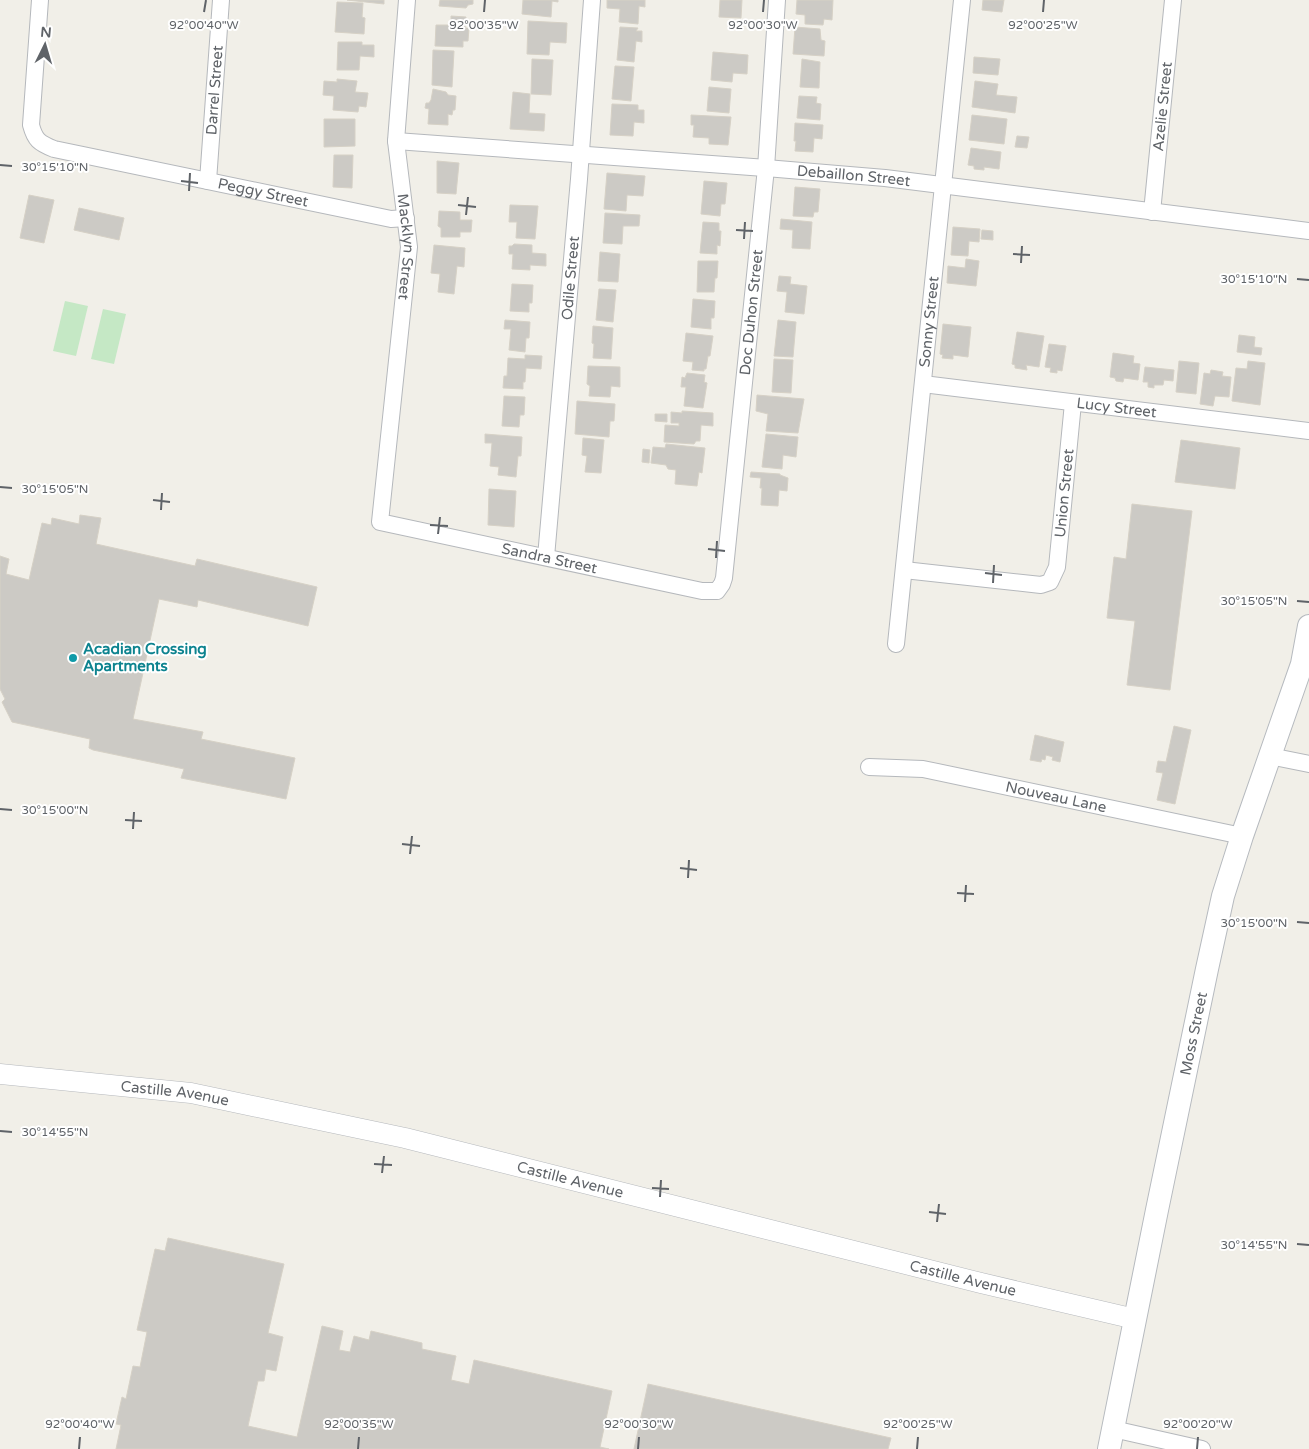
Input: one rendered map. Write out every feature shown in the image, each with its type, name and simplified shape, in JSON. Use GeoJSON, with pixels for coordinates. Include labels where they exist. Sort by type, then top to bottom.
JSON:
{"type":"FeatureCollection","features":[{"type":"Feature","properties":{"kind":"main road","name":"Moss Street"},"geometry":{"type":"LineString","coordinates":[[1111,1439],[1207,968],[1224,896],[1242,836],[1270,756],[1306,665],[1309,626]]}},
{"type":"Feature","properties":{"kind":"street","name":"Peggy Street"},"geometry":{"type":"LineString","coordinates":[[40,0],[31,125],[36,138],[43,145],[54,149],[391,219],[406,218]]}},
{"type":"Feature","properties":{"kind":"street","name":"Darrel Street"},"geometry":{"type":"LineString","coordinates":[[208,181],[221,0]]}},
{"type":"Feature","properties":{"kind":"street","name":"Macklyn Street"},"geometry":{"type":"LineString","coordinates":[[380,522],[409,247],[396,142],[407,0]]}},
{"type":"Feature","properties":{"kind":"street","name":"Odile Street"},"geometry":{"type":"LineString","coordinates":[[546,557],[592,0]]}},
{"type":"Feature","properties":{"kind":"street","name":"Doc Duhon Street"},"geometry":{"type":"LineString","coordinates":[[717,591],[724,578],[766,168],[777,0]]}},
{"type":"Feature","properties":{"kind":"street","name":"Sonny Street"},"geometry":{"type":"LineString","coordinates":[[896,644],[962,0]]}},
{"type":"Feature","properties":{"kind":"street","name":"Azelie Street"},"geometry":{"type":"LineString","coordinates":[[1152,212],[1172,0]]}},
{"type":"Feature","properties":{"kind":"street","name":"Debaillon Street"},"geometry":{"type":"LineString","coordinates":[[396,142],[580,154],[886,178],[1309,231]]}},
{"type":"Feature","properties":{"kind":"street","name":"Lucy Street"},"geometry":{"type":"LineString","coordinates":[[923,384],[1309,431]]}},
{"type":"Feature","properties":{"kind":"street","name":"Union Street"},"geometry":{"type":"LineString","coordinates":[[904,570],[1042,585],[1050,582],[1056,567],[1073,403]]}},
{"type":"Feature","properties":{"kind":"street","name":"Sandra Street"},"geometry":{"type":"LineString","coordinates":[[380,522],[702,591],[717,591]]}},
{"type":"Feature","properties":{"kind":"street"},"geometry":{"type":"LineString","coordinates":[[1270,756],[1309,764]]}},
{"type":"Feature","properties":{"kind":"street","name":"Nouveau Lane"},"geometry":{"type":"LineString","coordinates":[[869,767],[923,768],[1242,836]]}},
{"type":"Feature","properties":{"kind":"street","name":"Castille Avenue"},"geometry":{"type":"LineString","coordinates":[[0,1074],[192,1093],[405,1138],[981,1284],[1135,1319]]}},
{"type":"Feature","properties":{"kind":"street"},"geometry":{"type":"LineString","coordinates":[[1111,1439],[1202,1449]]}},
{"type":"Feature","properties":{"kind":"green space"},"geometry":{"type":"Polygon","coordinates":[[[65,301],[88,306],[76,356],[53,351],[65,301]]]}},
{"type":"Feature","properties":{"kind":"green space"},"geometry":{"type":"Polygon","coordinates":[[[103,309],[126,314],[114,364],[91,359],[103,309]]]}},
{"type":"Feature","properties":{"kind":"building"},"geometry":{"type":"Polygon","coordinates":[[[347,0],[384,0],[384,4],[347,0]]]}},
{"type":"Feature","properties":{"kind":"building"},"geometry":{"type":"Polygon","coordinates":[[[440,0],[473,0],[473,4],[468,5],[466,8],[439,6],[440,0]]]}},
{"type":"Feature","properties":{"kind":"building"},"geometry":{"type":"Polygon","coordinates":[[[523,0],[558,0],[558,2],[552,1],[551,17],[522,14],[523,0]]]}},
{"type":"Feature","properties":{"kind":"building"},"geometry":{"type":"Polygon","coordinates":[[[607,0],[645,0],[645,7],[639,6],[638,24],[619,22],[620,9],[607,8],[607,0]]]}},
{"type":"Feature","properties":{"kind":"building"},"geometry":{"type":"Polygon","coordinates":[[[720,0],[742,0],[741,18],[719,17],[720,0]]]}},
{"type":"Feature","properties":{"kind":"building"},"geometry":{"type":"Polygon","coordinates":[[[797,0],[833,0],[832,20],[824,19],[823,25],[805,24],[805,15],[796,14],[797,0]]]}},
{"type":"Feature","properties":{"kind":"building"},"geometry":{"type":"Polygon","coordinates":[[[983,0],[1004,0],[1002,12],[982,10],[983,0]]]}},
{"type":"Feature","properties":{"kind":"building"},"geometry":{"type":"Polygon","coordinates":[[[337,2],[363,3],[362,17],[365,18],[364,34],[335,32],[337,2]]]}},
{"type":"Feature","properties":{"kind":"building"},"geometry":{"type":"Polygon","coordinates":[[[451,16],[466,17],[465,28],[469,28],[468,41],[463,41],[463,47],[435,46],[436,25],[451,25],[451,16]]]}},
{"type":"Feature","properties":{"kind":"building"},"geometry":{"type":"Polygon","coordinates":[[[528,21],[567,23],[566,43],[550,42],[549,55],[527,54],[528,21]]]}},
{"type":"Feature","properties":{"kind":"building"},"geometry":{"type":"Polygon","coordinates":[[[620,27],[638,28],[636,31],[642,31],[642,42],[636,41],[634,62],[617,60],[620,27]]]}},
{"type":"Feature","properties":{"kind":"building"},"geometry":{"type":"Polygon","coordinates":[[[795,27],[820,29],[821,40],[825,41],[824,56],[793,54],[795,27]]]}},
{"type":"Feature","properties":{"kind":"building"},"geometry":{"type":"Polygon","coordinates":[[[338,42],[362,42],[362,45],[374,45],[374,57],[360,56],[359,70],[337,70],[338,42]]]}},
{"type":"Feature","properties":{"kind":"building"},"geometry":{"type":"Polygon","coordinates":[[[433,50],[454,51],[452,87],[432,85],[433,50]]]}},
{"type":"Feature","properties":{"kind":"building"},"geometry":{"type":"Polygon","coordinates":[[[713,52],[748,55],[747,74],[733,73],[732,82],[711,80],[713,52]]]}},
{"type":"Feature","properties":{"kind":"building"},"geometry":{"type":"Polygon","coordinates":[[[974,57],[1000,59],[998,75],[973,73],[974,57]]]}},
{"type":"Feature","properties":{"kind":"building"},"geometry":{"type":"Polygon","coordinates":[[[532,59],[553,60],[551,95],[531,94],[532,59]]]}},
{"type":"Feature","properties":{"kind":"building"},"geometry":{"type":"Polygon","coordinates":[[[802,59],[820,62],[819,88],[800,87],[802,59]]]}},
{"type":"Feature","properties":{"kind":"building"},"geometry":{"type":"Polygon","coordinates":[[[615,66],[634,67],[631,101],[612,99],[615,66]]]}},
{"type":"Feature","properties":{"kind":"building"},"geometry":{"type":"Polygon","coordinates":[[[337,79],[357,81],[355,92],[368,93],[366,107],[359,106],[358,112],[333,110],[334,96],[323,95],[324,81],[337,82],[337,79]]]}},
{"type":"Feature","properties":{"kind":"building"},"geometry":{"type":"Polygon","coordinates":[[[975,81],[998,84],[996,95],[1017,97],[1015,113],[972,107],[975,81]]]}},
{"type":"Feature","properties":{"kind":"building"},"geometry":{"type":"Polygon","coordinates":[[[709,87],[731,89],[729,113],[707,111],[709,87]]]}},
{"type":"Feature","properties":{"kind":"building"},"geometry":{"type":"Polygon","coordinates":[[[433,89],[456,96],[455,110],[453,110],[452,115],[448,114],[448,125],[428,124],[429,109],[425,108],[426,103],[429,103],[431,100],[433,89]]]}},
{"type":"Feature","properties":{"kind":"building"},"geometry":{"type":"Polygon","coordinates":[[[513,92],[530,94],[529,113],[545,114],[544,131],[510,129],[513,92]]]}},
{"type":"Feature","properties":{"kind":"building"},"geometry":{"type":"Polygon","coordinates":[[[799,96],[817,97],[816,103],[821,104],[820,120],[797,118],[799,96]]]}},
{"type":"Feature","properties":{"kind":"building"},"geometry":{"type":"Polygon","coordinates":[[[612,104],[638,105],[638,110],[644,110],[644,123],[634,122],[633,136],[610,135],[612,104]]]}},
{"type":"Feature","properties":{"kind":"building"},"geometry":{"type":"Polygon","coordinates":[[[691,115],[731,117],[728,145],[709,144],[709,138],[693,137],[694,125],[691,125],[691,115]]]}},
{"type":"Feature","properties":{"kind":"building"},"geometry":{"type":"Polygon","coordinates":[[[972,115],[1007,119],[1004,144],[969,140],[972,115]]]}},
{"type":"Feature","properties":{"kind":"building"},"geometry":{"type":"Polygon","coordinates":[[[324,119],[355,119],[355,146],[324,147],[324,119]]]}},
{"type":"Feature","properties":{"kind":"building"},"geometry":{"type":"Polygon","coordinates":[[[795,123],[823,125],[822,139],[814,138],[813,152],[795,151],[795,123]]]}},
{"type":"Feature","properties":{"kind":"building"},"geometry":{"type":"Polygon","coordinates":[[[1017,136],[1029,137],[1027,148],[1015,147],[1017,136]]]}},
{"type":"Feature","properties":{"kind":"building"},"geometry":{"type":"Polygon","coordinates":[[[971,148],[1001,152],[999,169],[984,167],[984,170],[974,169],[974,166],[968,165],[971,148]]]}},
{"type":"Feature","properties":{"kind":"building"},"geometry":{"type":"Polygon","coordinates":[[[334,155],[353,155],[352,188],[333,187],[334,155]]]}},
{"type":"Feature","properties":{"kind":"building"},"geometry":{"type":"Polygon","coordinates":[[[437,161],[459,163],[456,194],[437,193],[437,161]]]}},
{"type":"Feature","properties":{"kind":"building"},"geometry":{"type":"Polygon","coordinates":[[[607,173],[645,176],[643,196],[627,195],[626,211],[604,209],[607,173]]]}},
{"type":"Feature","properties":{"kind":"building"},"geometry":{"type":"Polygon","coordinates":[[[704,181],[727,183],[725,204],[721,204],[720,216],[701,214],[704,181]]]}},
{"type":"Feature","properties":{"kind":"building"},"geometry":{"type":"Polygon","coordinates":[[[795,187],[820,189],[818,212],[814,212],[813,217],[793,216],[795,187]]]}},
{"type":"Feature","properties":{"kind":"building"},"geometry":{"type":"Polygon","coordinates":[[[29,195],[54,200],[44,243],[20,238],[29,195]]]}},
{"type":"Feature","properties":{"kind":"building"},"geometry":{"type":"Polygon","coordinates":[[[510,205],[538,206],[535,239],[516,238],[517,222],[509,222],[510,205]]]}},
{"type":"Feature","properties":{"kind":"building"},"geometry":{"type":"Polygon","coordinates":[[[79,208],[124,218],[119,240],[74,230],[79,208]]]}},
{"type":"Feature","properties":{"kind":"building"},"geometry":{"type":"Polygon","coordinates":[[[439,211],[460,212],[460,220],[472,220],[471,232],[460,232],[460,237],[441,237],[441,228],[438,226],[439,211]]]}},
{"type":"Feature","properties":{"kind":"building"},"geometry":{"type":"Polygon","coordinates":[[[605,213],[640,215],[639,226],[623,226],[622,244],[603,243],[605,213]]]}},
{"type":"Feature","properties":{"kind":"building"},"geometry":{"type":"Polygon","coordinates":[[[781,219],[812,222],[810,249],[792,248],[793,230],[780,229],[781,219]]]}},
{"type":"Feature","properties":{"kind":"building"},"geometry":{"type":"Polygon","coordinates":[[[703,222],[719,223],[719,231],[721,231],[720,246],[717,245],[717,254],[700,253],[703,222]]]}},
{"type":"Feature","properties":{"kind":"building"},"geometry":{"type":"Polygon","coordinates":[[[953,227],[980,229],[979,242],[969,241],[968,256],[951,255],[953,227]]]}},
{"type":"Feature","properties":{"kind":"building"},"geometry":{"type":"Polygon","coordinates":[[[982,230],[993,231],[993,240],[981,239],[982,230]]]}},
{"type":"Feature","properties":{"kind":"building"},"geometry":{"type":"Polygon","coordinates":[[[514,244],[532,245],[532,253],[546,254],[546,266],[530,265],[530,270],[512,269],[513,254],[509,254],[509,246],[514,244]]]}},
{"type":"Feature","properties":{"kind":"building"},"geometry":{"type":"Polygon","coordinates":[[[434,245],[465,248],[464,267],[457,266],[454,294],[438,292],[440,274],[431,273],[434,245]]]}},
{"type":"Feature","properties":{"kind":"building"},"geometry":{"type":"Polygon","coordinates":[[[600,252],[620,254],[618,282],[598,281],[600,252]]]}},
{"type":"Feature","properties":{"kind":"building"},"geometry":{"type":"Polygon","coordinates":[[[966,259],[979,261],[976,286],[947,283],[948,266],[965,268],[966,259]]]}},
{"type":"Feature","properties":{"kind":"building"},"geometry":{"type":"Polygon","coordinates":[[[698,261],[718,261],[714,292],[697,292],[698,261]]]}},
{"type":"Feature","properties":{"kind":"building"},"geometry":{"type":"Polygon","coordinates":[[[779,276],[791,277],[790,284],[807,286],[804,314],[785,312],[787,292],[777,291],[779,276]]]}},
{"type":"Feature","properties":{"kind":"building"},"geometry":{"type":"Polygon","coordinates":[[[512,284],[533,285],[532,303],[529,303],[529,312],[510,311],[512,284]]]}},
{"type":"Feature","properties":{"kind":"building"},"geometry":{"type":"Polygon","coordinates":[[[599,289],[616,290],[613,322],[596,320],[599,289]]]}},
{"type":"Feature","properties":{"kind":"building"},"geometry":{"type":"Polygon","coordinates":[[[693,299],[715,301],[714,318],[711,318],[711,329],[691,327],[693,299]]]}},
{"type":"Feature","properties":{"kind":"building"},"geometry":{"type":"Polygon","coordinates":[[[505,320],[530,322],[529,338],[526,338],[525,352],[509,350],[511,329],[504,329],[505,320]]]}},
{"type":"Feature","properties":{"kind":"building"},"geometry":{"type":"Polygon","coordinates":[[[778,320],[796,322],[793,357],[774,356],[778,320]]]}},
{"type":"Feature","properties":{"kind":"building"},"geometry":{"type":"Polygon","coordinates":[[[943,324],[971,327],[968,357],[953,355],[953,359],[942,358],[943,355],[940,354],[943,324]]]}},
{"type":"Feature","properties":{"kind":"building"},"geometry":{"type":"Polygon","coordinates":[[[593,326],[613,328],[611,359],[593,358],[593,326]]]}},
{"type":"Feature","properties":{"kind":"building"},"geometry":{"type":"Polygon","coordinates":[[[1017,332],[1044,336],[1039,367],[1026,365],[1027,370],[1015,368],[1015,365],[1012,364],[1017,332]]]}},
{"type":"Feature","properties":{"kind":"building"},"geometry":{"type":"Polygon","coordinates":[[[686,333],[713,336],[710,356],[708,356],[704,371],[692,370],[693,362],[683,361],[686,333]]]}},
{"type":"Feature","properties":{"kind":"building"},"geometry":{"type":"Polygon","coordinates":[[[1239,335],[1255,337],[1254,347],[1262,348],[1261,355],[1237,352],[1239,335]]]}},
{"type":"Feature","properties":{"kind":"building"},"geometry":{"type":"Polygon","coordinates":[[[1049,344],[1066,346],[1062,371],[1057,370],[1057,373],[1050,372],[1051,368],[1045,367],[1049,344]]]}},
{"type":"Feature","properties":{"kind":"building"},"geometry":{"type":"Polygon","coordinates":[[[1113,353],[1134,356],[1133,363],[1140,364],[1138,380],[1124,378],[1123,382],[1116,381],[1115,378],[1110,377],[1113,353]]]}},
{"type":"Feature","properties":{"kind":"building"},"geometry":{"type":"Polygon","coordinates":[[[525,355],[542,356],[541,369],[526,368],[523,389],[503,388],[504,376],[507,376],[508,358],[525,359],[525,355]]]}},
{"type":"Feature","properties":{"kind":"building"},"geometry":{"type":"Polygon","coordinates":[[[774,359],[793,360],[791,393],[772,392],[774,359]]]}},
{"type":"Feature","properties":{"kind":"building"},"geometry":{"type":"Polygon","coordinates":[[[1179,361],[1199,363],[1196,394],[1176,392],[1179,361]]]}},
{"type":"Feature","properties":{"kind":"building"},"geometry":{"type":"Polygon","coordinates":[[[1248,361],[1265,363],[1260,405],[1232,401],[1236,368],[1247,369],[1248,361]]]}},
{"type":"Feature","properties":{"kind":"building"},"geometry":{"type":"Polygon","coordinates":[[[588,366],[620,367],[620,387],[611,386],[610,397],[589,396],[590,386],[587,384],[588,366]]]}},
{"type":"Feature","properties":{"kind":"building"},"geometry":{"type":"Polygon","coordinates":[[[1145,367],[1174,370],[1173,381],[1164,380],[1163,385],[1154,385],[1154,388],[1148,387],[1148,382],[1143,382],[1145,367]]]}},
{"type":"Feature","properties":{"kind":"building"},"geometry":{"type":"Polygon","coordinates":[[[1211,370],[1223,372],[1222,376],[1231,377],[1229,397],[1215,396],[1213,406],[1200,404],[1204,373],[1210,374],[1211,370]]]}},
{"type":"Feature","properties":{"kind":"building"},"geometry":{"type":"Polygon","coordinates":[[[687,373],[705,375],[704,382],[707,383],[703,408],[684,406],[686,387],[681,387],[682,377],[685,378],[687,373]]]}},
{"type":"Feature","properties":{"kind":"building"},"geometry":{"type":"Polygon","coordinates":[[[757,395],[804,399],[798,433],[766,431],[768,414],[756,411],[757,395]]]}},
{"type":"Feature","properties":{"kind":"building"},"geometry":{"type":"Polygon","coordinates":[[[504,396],[525,397],[524,415],[520,415],[519,427],[502,426],[504,396]]]}},
{"type":"Feature","properties":{"kind":"building"},"geometry":{"type":"Polygon","coordinates":[[[577,401],[615,404],[614,421],[610,421],[609,437],[575,434],[577,401]]]}},
{"type":"Feature","properties":{"kind":"building"},"geometry":{"type":"Polygon","coordinates":[[[682,411],[713,413],[713,426],[701,425],[700,441],[696,441],[694,444],[664,442],[665,425],[679,426],[679,423],[671,423],[671,412],[682,413],[682,411]]]}},
{"type":"Feature","properties":{"kind":"building"},"geometry":{"type":"Polygon","coordinates":[[[655,414],[667,414],[667,422],[655,421],[655,414]]]}},
{"type":"Feature","properties":{"kind":"building"},"geometry":{"type":"Polygon","coordinates":[[[485,434],[522,437],[521,456],[518,456],[516,477],[498,475],[499,467],[490,466],[492,443],[485,443],[485,434]]]}},
{"type":"Feature","properties":{"kind":"building"},"geometry":{"type":"Polygon","coordinates":[[[766,434],[798,437],[796,457],[783,455],[782,469],[762,467],[766,434]]]}},
{"type":"Feature","properties":{"kind":"building"},"geometry":{"type":"Polygon","coordinates":[[[583,438],[604,440],[601,473],[585,472],[587,456],[582,455],[583,438]]]}},
{"type":"Feature","properties":{"kind":"building"},"geometry":{"type":"Polygon","coordinates":[[[1181,440],[1240,448],[1235,489],[1175,482],[1181,440]]]}},
{"type":"Feature","properties":{"kind":"building"},"geometry":{"type":"Polygon","coordinates":[[[666,444],[705,448],[702,473],[699,472],[697,486],[675,484],[676,470],[668,469],[666,465],[651,463],[653,447],[665,448],[666,444]]]}},
{"type":"Feature","properties":{"kind":"building"},"geometry":{"type":"Polygon","coordinates":[[[643,449],[650,450],[649,463],[642,462],[643,449]]]}},
{"type":"Feature","properties":{"kind":"building"},"geometry":{"type":"Polygon","coordinates":[[[751,472],[780,474],[788,478],[787,491],[779,490],[778,506],[761,505],[761,478],[750,477],[751,472]]]}},
{"type":"Feature","properties":{"kind":"building"},"geometry":{"type":"Polygon","coordinates":[[[489,489],[516,491],[514,527],[488,525],[489,489]]]}},
{"type":"Feature","properties":{"kind":"building"},"geometry":{"type":"Polygon","coordinates":[[[1132,504],[1192,511],[1170,690],[1127,685],[1135,621],[1107,618],[1114,557],[1126,559],[1132,504]]]}},
{"type":"Feature","properties":{"kind":"building","name":"Acadian Crossing Apartments"},"geometry":{"type":"Polygon","coordinates":[[[80,515],[101,518],[96,544],[195,566],[197,559],[317,587],[308,626],[198,600],[197,607],[159,599],[133,719],[203,732],[201,739],[295,758],[286,799],[181,778],[184,769],[93,750],[89,748],[90,739],[12,722],[2,702],[5,699],[0,689],[0,556],[9,559],[6,574],[29,580],[42,523],[51,525],[52,518],[79,524],[80,515]]]}},
{"type":"Feature","properties":{"kind":"building"},"geometry":{"type":"Polygon","coordinates":[[[1174,726],[1191,730],[1175,804],[1157,800],[1163,773],[1156,772],[1158,761],[1166,762],[1174,726]]]}},
{"type":"Feature","properties":{"kind":"building"},"geometry":{"type":"Polygon","coordinates":[[[1035,735],[1064,742],[1060,762],[1052,760],[1053,757],[1046,755],[1045,760],[1042,759],[1041,762],[1030,760],[1035,735]]]}},
{"type":"Feature","properties":{"kind":"building"},"geometry":{"type":"Polygon","coordinates":[[[168,1238],[284,1264],[268,1333],[283,1337],[276,1371],[266,1369],[264,1381],[258,1381],[248,1426],[297,1437],[322,1326],[343,1331],[339,1350],[350,1352],[354,1336],[369,1340],[371,1331],[422,1343],[422,1349],[456,1356],[451,1380],[469,1384],[474,1360],[612,1391],[600,1447],[609,1449],[116,1449],[121,1425],[116,1424],[122,1397],[126,1399],[133,1366],[140,1367],[147,1332],[137,1330],[155,1249],[165,1251],[168,1238]]]}},
{"type":"Feature","properties":{"kind":"building"},"geometry":{"type":"Polygon","coordinates":[[[648,1384],[891,1438],[888,1449],[634,1449],[648,1384]]]}},
{"type":"Feature","properties":{"kind":"place","name":"Acadian Crossing Apartments"},"geometry":{"type":"Point","coordinates":[73,658]}}]}
